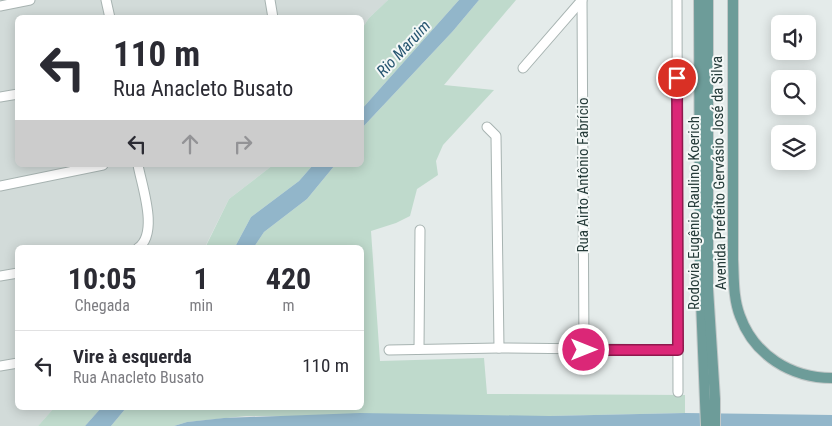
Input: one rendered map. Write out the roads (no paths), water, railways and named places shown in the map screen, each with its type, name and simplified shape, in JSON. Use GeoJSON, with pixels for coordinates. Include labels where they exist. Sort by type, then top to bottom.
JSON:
{"type":"FeatureCollection","features":[{"type":"Feature","properties":{"kind":"main road","name":"Rodovia Eugênio Raulino Koerich"},"geometry":{"type":"LineString","coordinates":[[699,0],[700,276],[711,400],[716,426]]}},
{"type":"Feature","properties":{"kind":"main road","name":"Rodovia Eugênio Raulino Koerich"},"geometry":{"type":"LineString","coordinates":[[706,426],[711,400],[708,288],[708,0]]}},
{"type":"Feature","properties":{"kind":"main road","name":"Avenida Prefeito Gervásio José da Silva"},"geometry":{"type":"LineString","coordinates":[[733,0],[734,287],[739,315],[756,344],[774,362],[806,376],[832,378]]}},
{"type":"Feature","properties":{"kind":"street"},"geometry":{"type":"LineString","coordinates":[[0,6],[30,0]]}},
{"type":"Feature","properties":{"kind":"street"},"geometry":{"type":"LineString","coordinates":[[106,0],[109,15]]}},
{"type":"Feature","properties":{"kind":"street"},"geometry":{"type":"LineString","coordinates":[[270,0],[272,15]]}},
{"type":"Feature","properties":{"kind":"street"},"geometry":{"type":"LineString","coordinates":[[524,68],[582,0]]}},
{"type":"Feature","properties":{"kind":"street","name":"Rua Airto Antônio Fabrício"},"geometry":{"type":"LineString","coordinates":[[582,0],[584,350]]}},
{"type":"Feature","properties":{"kind":"street"},"geometry":{"type":"LineString","coordinates":[[677,0],[678,392]]}},
{"type":"Feature","properties":{"kind":"street"},"geometry":{"type":"LineString","coordinates":[[694,0],[699,16]]}},
{"type":"Feature","properties":{"kind":"street"},"geometry":{"type":"LineString","coordinates":[[0,97],[15,94]]}},
{"type":"Feature","properties":{"kind":"street"},"geometry":{"type":"LineString","coordinates":[[487,127],[496,136],[499,348]]}},
{"type":"Feature","properties":{"kind":"street"},"geometry":{"type":"LineString","coordinates":[[0,186],[93,167]]}},
{"type":"Feature","properties":{"kind":"street"},"geometry":{"type":"LineString","coordinates":[[138,167],[149,222],[149,230],[141,244]]}},
{"type":"Feature","properties":{"kind":"street"},"geometry":{"type":"LineString","coordinates":[[419,349],[420,230]]}},
{"type":"Feature","properties":{"kind":"street"},"geometry":{"type":"LineString","coordinates":[[0,276],[15,273]]}},
{"type":"Feature","properties":{"kind":"street"},"geometry":{"type":"LineString","coordinates":[[389,350],[499,348],[678,350]]}},
{"type":"Feature","properties":{"kind":"street"},"geometry":{"type":"LineString","coordinates":[[0,366],[15,363]]}},
{"type":"Feature","properties":{"kind":"water"},"geometry":{"type":"Polygon","coordinates":[[[459,0],[479,0],[453,31],[364,126],[364,107],[459,0]]]}},
{"type":"Feature","properties":{"kind":"water"},"geometry":{"type":"Polygon","coordinates":[[[311,167],[333,167],[307,199],[264,232],[255,245],[236,245],[251,217],[299,181],[311,167]]]}},
{"type":"Feature","properties":{"kind":"water"},"geometry":{"type":"Polygon","coordinates":[[[99,410],[124,410],[111,426],[85,426],[99,410]]]}},
{"type":"Feature","properties":{"kind":"water"},"geometry":{"type":"Polygon","coordinates":[[[360,413],[549,416],[685,413],[832,415],[832,426],[174,426],[187,422],[224,418],[360,413]]]}},
{"type":"Feature","properties":{"kind":"water label","name":"Rio Maruim"},"geometry":{"type":"Point","coordinates":[403,48]}}]}
